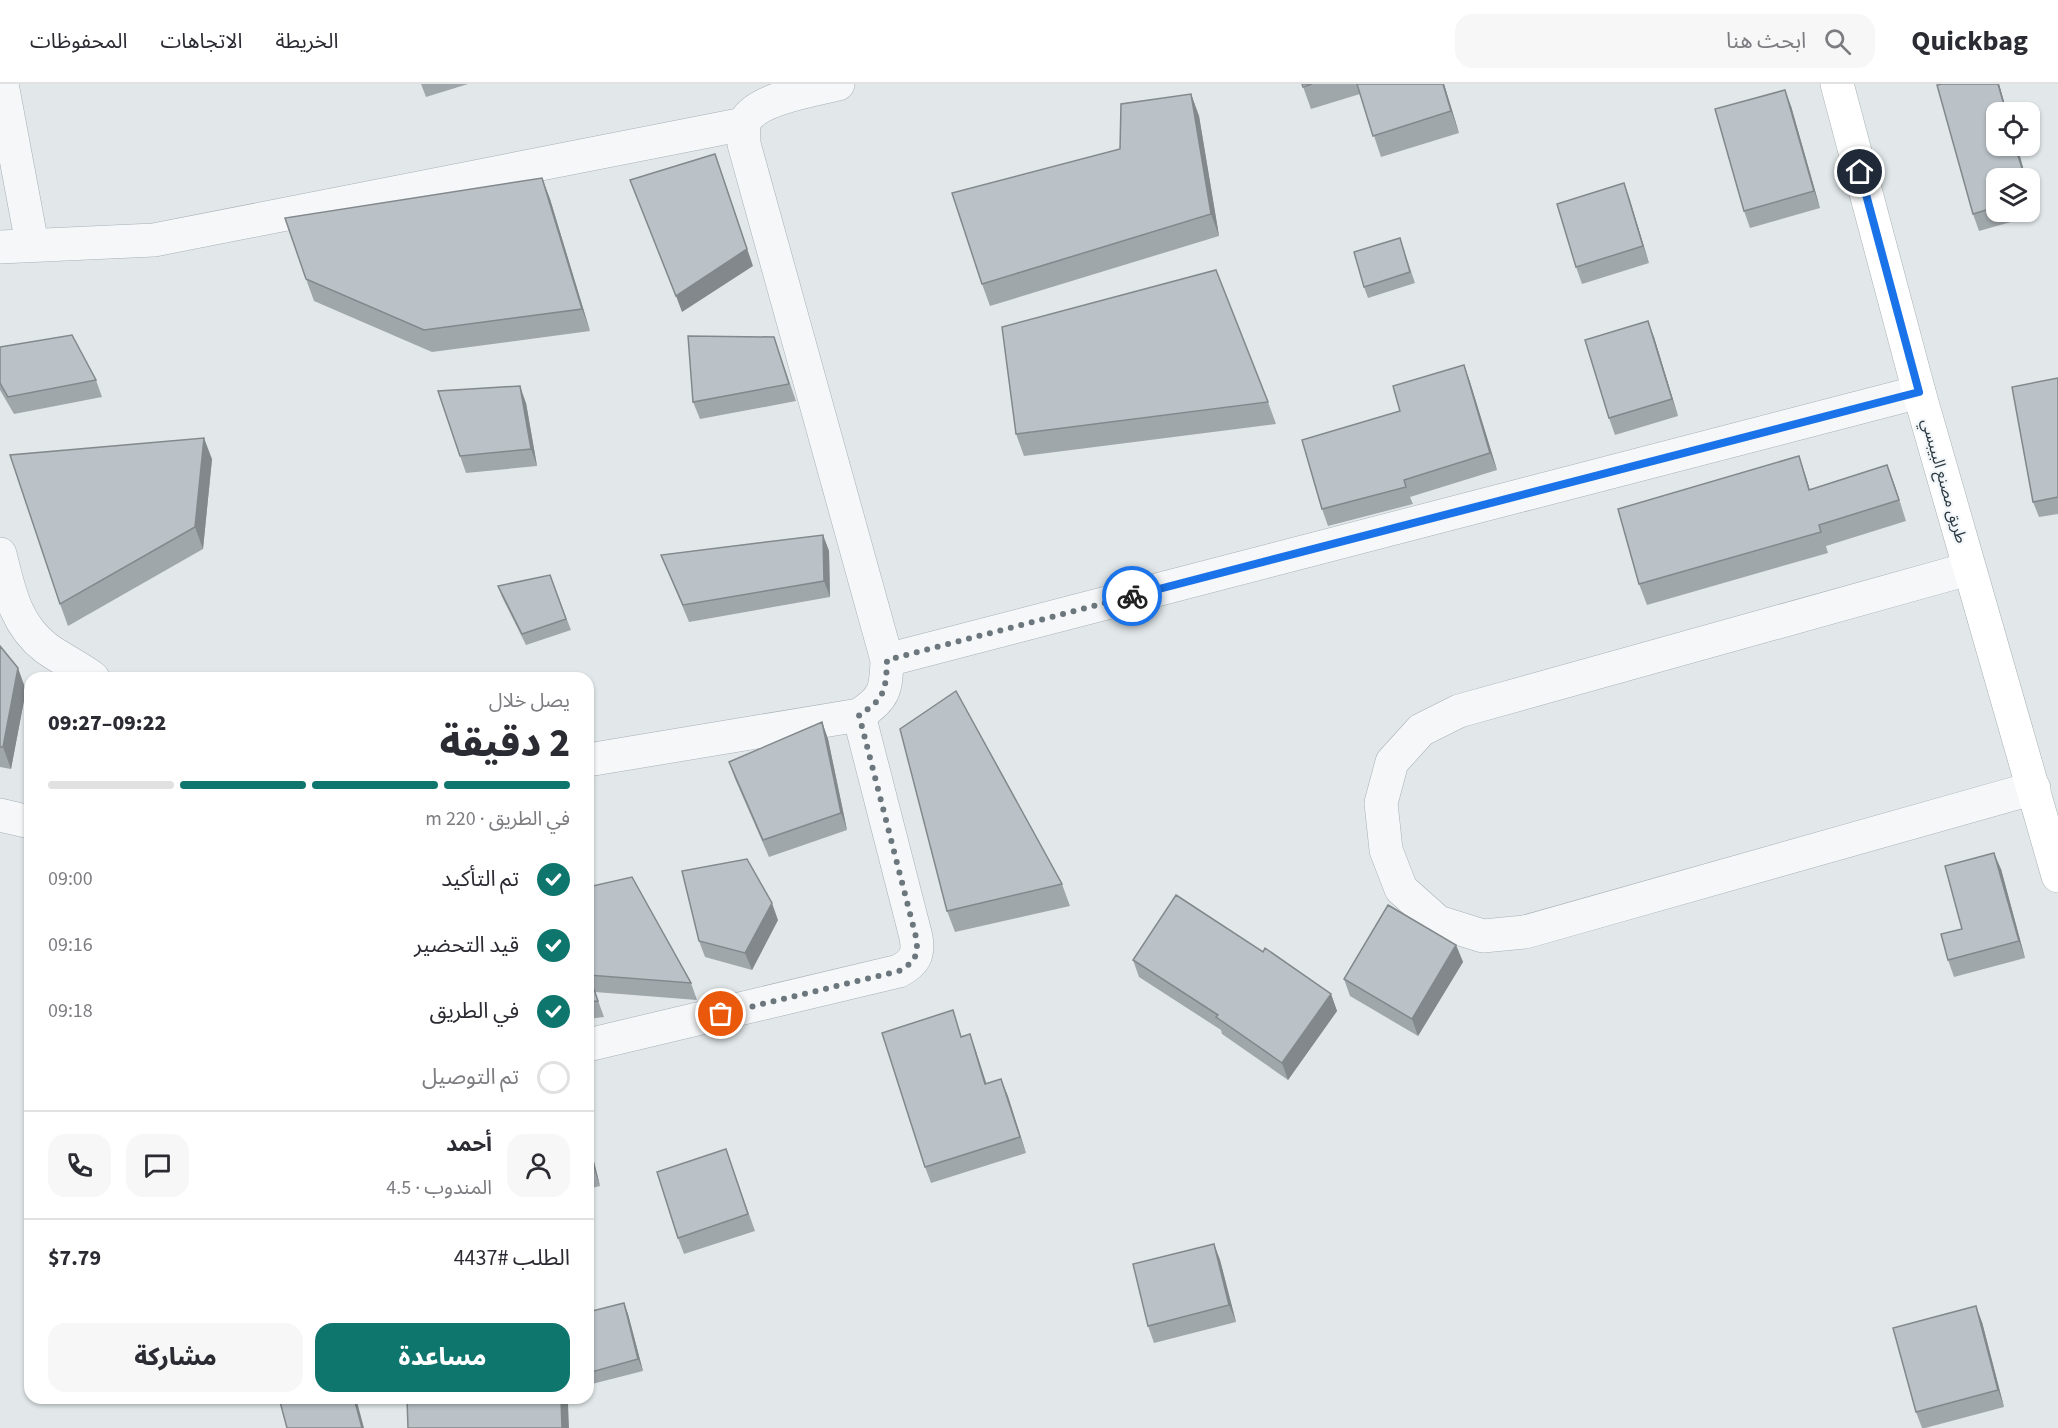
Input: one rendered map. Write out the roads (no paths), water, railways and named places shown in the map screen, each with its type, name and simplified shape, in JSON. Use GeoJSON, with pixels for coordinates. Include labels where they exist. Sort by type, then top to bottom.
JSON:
{"type":"FeatureCollection","features":[{"type":"Feature","properties":{"kind":"main road","name":"طريق مصنع البيبسي"},"geometry":{"type":"LineString","coordinates":[[1838,84],[1968,569],[2058,876]]}},
{"type":"Feature","properties":{"kind":"street"},"geometry":{"type":"LineString","coordinates":[[2,84],[32,244]]}},
{"type":"Feature","properties":{"kind":"street"},"geometry":{"type":"LineString","coordinates":[[594,759],[859,715],[878,703],[886,686],[887,660],[744,144],[744,124],[753,110],[773,101],[838,84]]}},
{"type":"Feature","properties":{"kind":"street"},"geometry":{"type":"LineString","coordinates":[[0,247],[154,240],[744,124]]}},
{"type":"Feature","properties":{"kind":"street"},"geometry":{"type":"LineString","coordinates":[[887,660],[1919,392]]}},
{"type":"Feature","properties":{"kind":"street"},"geometry":{"type":"LineString","coordinates":[[0,554],[12,605],[11,619],[46,648],[84,672]]}},
{"type":"Feature","properties":{"kind":"street"},"geometry":{"type":"LineString","coordinates":[[1968,569],[1459,711],[1421,730],[1392,762],[1381,803],[1386,850],[1401,889],[1438,922],[1483,936],[1525,932],[2034,788]]}},
{"type":"Feature","properties":{"kind":"street"},"geometry":{"type":"LineString","coordinates":[[594,1045],[899,971],[913,964],[918,951],[916,937],[859,715]]}},
{"type":"Feature","properties":{"kind":"street"},"geometry":{"type":"LineString","coordinates":[[0,815],[24,821]]}}]}
